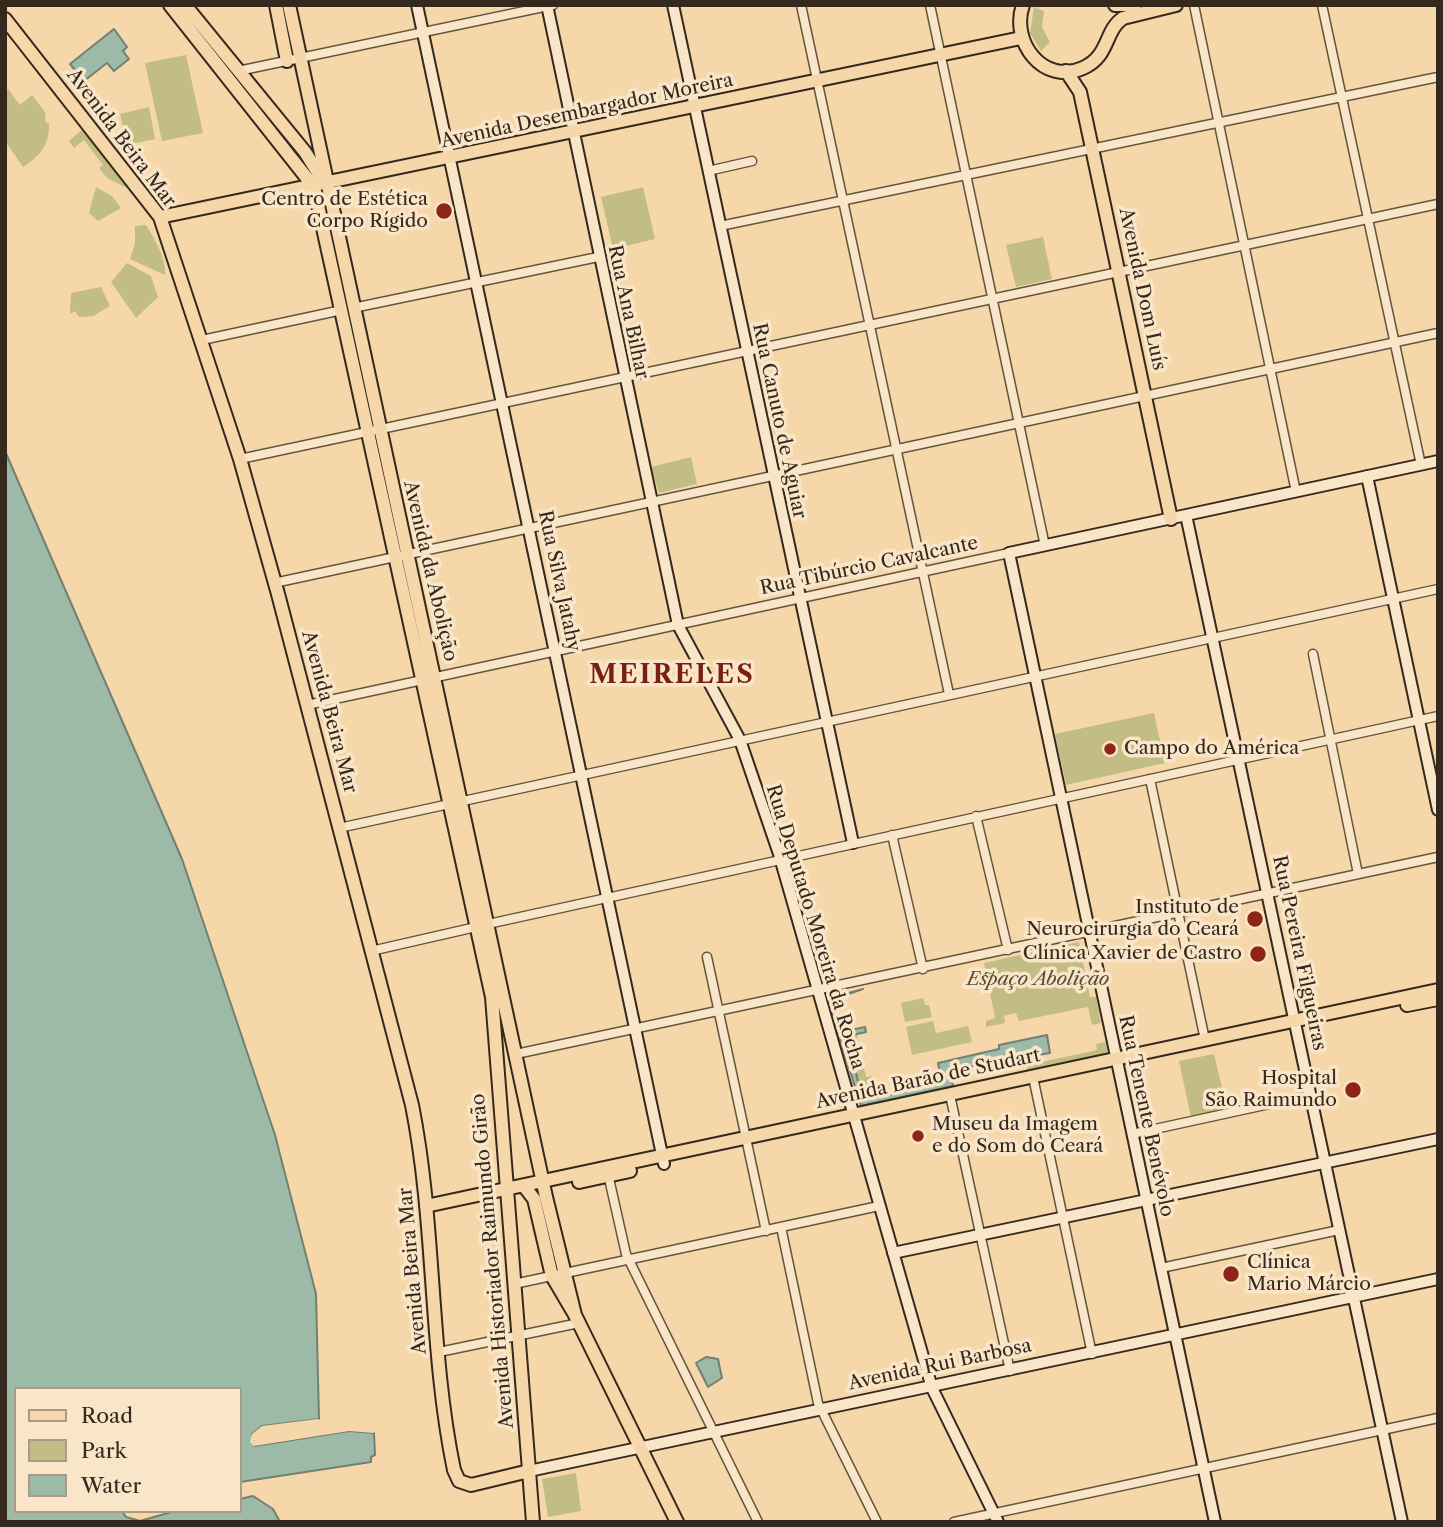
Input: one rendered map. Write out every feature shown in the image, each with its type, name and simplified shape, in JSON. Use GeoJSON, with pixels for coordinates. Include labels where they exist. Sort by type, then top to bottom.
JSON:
{"type":"FeatureCollection","features":[{"type":"Feature","properties":{"kind":"main road","name":"Avenida da Abolição"},"geometry":{"type":"LineString","coordinates":[[170,5],[320,186]]}},
{"type":"Feature","properties":{"kind":"main road","name":"Avenida da Abolição"},"geometry":{"type":"LineString","coordinates":[[185,5],[305,152],[320,186],[482,925],[516,1054],[543,1186],[557,1275]]}},
{"type":"Feature","properties":{"kind":"main road"},"geometry":{"type":"LineString","coordinates":[[276,5],[293,60],[320,186]]}},
{"type":"Feature","properties":{"kind":"main road"},"geometry":{"type":"LineString","coordinates":[[289,5],[293,60]]}},
{"type":"Feature","properties":{"kind":"main road"},"geometry":{"type":"LineString","coordinates":[[1023,5],[1019,26],[1021,38],[1038,62],[1066,71],[1082,69],[1098,58],[1123,18],[1176,5]]}},
{"type":"Feature","properties":{"kind":"main road"},"geometry":{"type":"LineString","coordinates":[[1115,5],[1135,5]]}},
{"type":"Feature","properties":{"kind":"main road","name":"Avenida Beira Mar"},"geometry":{"type":"LineString","coordinates":[[5,19],[160,218],[240,459],[412,1105],[426,1206],[439,1352],[456,1475]]}},
{"type":"Feature","properties":{"kind":"main road","name":"Avenida Desembargador Moreira"},"geometry":{"type":"LineString","coordinates":[[160,218],[1021,38]]}},
{"type":"Feature","properties":{"kind":"main road","name":"Avenida Dom Luís"},"geometry":{"type":"LineString","coordinates":[[1066,71],[1079,88],[1171,519]]}},
{"type":"Feature","properties":{"kind":"main road","name":"Avenida da Abolição"},"geometry":{"type":"LineString","coordinates":[[482,925],[492,997]]}},
{"type":"Feature","properties":{"kind":"main road","name":"Avenida Barão de Studart"},"geometry":{"type":"LineString","coordinates":[[426,1206],[524,1185],[543,1186],[1296,1024],[1438,990]]}},
{"type":"Feature","properties":{"kind":"main road","name":"Avenida Historiador Raimundo Girão"},"geometry":{"type":"LineString","coordinates":[[492,997],[533,1522]]}},
{"type":"Feature","properties":{"kind":"main road","name":"Avenida Barão de Studart"},"geometry":{"type":"LineString","coordinates":[[1117,1063],[1205,1040],[1438,999]]}},
{"type":"Feature","properties":{"kind":"main road"},"geometry":{"type":"LineString","coordinates":[[524,1185],[534,1199],[557,1275],[677,1522]]}},
{"type":"Feature","properties":{"kind":"main road","name":"Avenida Rui Barbosa"},"geometry":{"type":"LineString","coordinates":[[456,1475],[461,1483],[471,1485],[529,1471]]}},
{"type":"Feature","properties":{"kind":"street","name":"Rua Silva Jatahy"},"geometry":{"type":"LineString","coordinates":[[418,5],[663,1160]]}},
{"type":"Feature","properties":{"kind":"street","name":"Rua Canuto de Aguiar"},"geometry":{"type":"LineString","coordinates":[[673,5],[798,599],[853,843]]}},
{"type":"Feature","properties":{"kind":"street"},"geometry":{"type":"LineString","coordinates":[[801,5],[949,694]]}},
{"type":"Feature","properties":{"kind":"street"},"geometry":{"type":"LineString","coordinates":[[930,5],[1045,546]]}},
{"type":"Feature","properties":{"kind":"street"},"geometry":{"type":"LineString","coordinates":[[1194,5],[1247,245],[1296,492]]}},
{"type":"Feature","properties":{"kind":"street"},"geometry":{"type":"LineString","coordinates":[[1322,5],[1421,465]]}},
{"type":"Feature","properties":{"kind":"street"},"geometry":{"type":"LineString","coordinates":[[238,71],[549,6]]}},
{"type":"Feature","properties":{"kind":"street","name":"Rua Ana Bilhar"},"geometry":{"type":"LineString","coordinates":[[549,6],[572,133],[678,625]]}},
{"type":"Feature","properties":{"kind":"street"},"geometry":{"type":"LineString","coordinates":[[720,226],[1438,77]]}},
{"type":"Feature","properties":{"kind":"street"},"geometry":{"type":"LineString","coordinates":[[708,171],[752,162]]}},
{"type":"Feature","properties":{"kind":"street"},"geometry":{"type":"LineString","coordinates":[[240,459],[1438,204]]}},
{"type":"Feature","properties":{"kind":"street"},"geometry":{"type":"LineString","coordinates":[[202,340],[598,257]]}},
{"type":"Feature","properties":{"kind":"street"},"geometry":{"type":"LineString","coordinates":[[274,583],[651,503],[895,447],[1438,333]]}},
{"type":"Feature","properties":{"kind":"street","name":"Rua Tibúrcio Cavalcante"},"geometry":{"type":"LineString","coordinates":[[307,705],[1438,461]]}},
{"type":"Feature","properties":{"kind":"street"},"geometry":{"type":"LineString","coordinates":[[1367,477],[1438,810]]}},
{"type":"Feature","properties":{"kind":"street","name":"Rua Pereira Filgueiras"},"geometry":{"type":"LineString","coordinates":[[1186,515],[1402,1522]]}},
{"type":"Feature","properties":{"kind":"street","name":"Rua Tenente Benévolo"},"geometry":{"type":"LineString","coordinates":[[1010,554],[1215,1522]]}},
{"type":"Feature","properties":{"kind":"street"},"geometry":{"type":"LineString","coordinates":[[339,828],[1438,589]]}},
{"type":"Feature","properties":{"kind":"street","name":"Rua Deputado Moreira da Rocha"},"geometry":{"type":"LineString","coordinates":[[678,625],[740,740],[780,860],[932,1388],[996,1518]]}},
{"type":"Feature","properties":{"kind":"street"},"geometry":{"type":"LineString","coordinates":[[1313,654],[1328,741],[1358,874]]}},
{"type":"Feature","properties":{"kind":"street"},"geometry":{"type":"LineString","coordinates":[[371,951],[1438,716]]}},
{"type":"Feature","properties":{"kind":"street"},"geometry":{"type":"LineString","coordinates":[[1150,779],[1205,1040]]}},
{"type":"Feature","properties":{"kind":"street"},"geometry":{"type":"LineString","coordinates":[[976,816],[1008,950]]}},
{"type":"Feature","properties":{"kind":"street"},"geometry":{"type":"LineString","coordinates":[[892,835],[923,969]]}},
{"type":"Feature","properties":{"kind":"street"},"geometry":{"type":"LineString","coordinates":[[516,1054],[718,1013],[1438,857]]}},
{"type":"Feature","properties":{"kind":"street"},"geometry":{"type":"LineString","coordinates":[[707,957],[766,1231]]}},
{"type":"Feature","properties":{"kind":"street"},"geometry":{"type":"LineString","coordinates":[[1034,1081],[1092,1354]]}},
{"type":"Feature","properties":{"kind":"street"},"geometry":{"type":"LineString","coordinates":[[1132,1134],[1311,1095]]}},
{"type":"Feature","properties":{"kind":"street"},"geometry":{"type":"LineString","coordinates":[[951,1098],[1010,1371]]}},
{"type":"Feature","properties":{"kind":"street"},"geometry":{"type":"LineString","coordinates":[[893,1253],[1438,1139]]}},
{"type":"Feature","properties":{"kind":"street"},"geometry":{"type":"LineString","coordinates":[[608,1172],[629,1259],[758,1522]]}},
{"type":"Feature","properties":{"kind":"street"},"geometry":{"type":"LineString","coordinates":[[514,1284],[879,1206]]}},
{"type":"Feature","properties":{"kind":"street"},"geometry":{"type":"LineString","coordinates":[[781,1227],[821,1410],[877,1522]]}},
{"type":"Feature","properties":{"kind":"street"},"geometry":{"type":"LineString","coordinates":[[1161,1268],[1339,1230]]}},
{"type":"Feature","properties":{"kind":"street","name":"Avenida Rui Barbosa"},"geometry":{"type":"LineString","coordinates":[[529,1471],[1438,1279]]}},
{"type":"Feature","properties":{"kind":"street"},"geometry":{"type":"LineString","coordinates":[[439,1352],[577,1319]]}},
{"type":"Feature","properties":{"kind":"street"},"geometry":{"type":"LineString","coordinates":[[954,1522],[996,1518],[1203,1469],[1438,1418]]}},
{"type":"Feature","properties":{"kind":"green space"},"geometry":{"type":"Polygon","coordinates":[[[1034,7],[1044,11],[1042,27],[1050,42],[1041,51],[1030,33],[1034,7]]]}},
{"type":"Feature","properties":{"kind":"green space"},"geometry":{"type":"Polygon","coordinates":[[[186,55],[203,133],[162,141],[145,63],[186,55]]]}},
{"type":"Feature","properties":{"kind":"green space"},"geometry":{"type":"Polygon","coordinates":[[[8,89],[20,105],[32,95],[45,112],[46,123],[49,123],[46,144],[34,159],[23,167],[5,141],[5,91],[8,89]]]}},
{"type":"Feature","properties":{"kind":"green space"},"geometry":{"type":"Polygon","coordinates":[[[149,107],[155,139],[127,145],[120,114],[149,107]]]}},
{"type":"Feature","properties":{"kind":"green space"},"geometry":{"type":"Polygon","coordinates":[[[85,127],[135,192],[107,178],[99,168],[103,165],[84,140],[74,148],[69,141],[85,127]]]}},
{"type":"Feature","properties":{"kind":"green space"},"geometry":{"type":"Polygon","coordinates":[[[96,187],[112,196],[121,208],[98,221],[89,213],[96,187]]]}},
{"type":"Feature","properties":{"kind":"green space"},"geometry":{"type":"Polygon","coordinates":[[[643,187],[655,239],[613,249],[601,197],[643,187]]]}},
{"type":"Feature","properties":{"kind":"green space"},"geometry":{"type":"Polygon","coordinates":[[[146,225],[162,255],[165,275],[130,259],[135,243],[135,226],[146,225]]]}},
{"type":"Feature","properties":{"kind":"green space"},"geometry":{"type":"Polygon","coordinates":[[[1043,237],[1052,279],[1016,287],[1006,245],[1043,237]]]}},
{"type":"Feature","properties":{"kind":"green space"},"geometry":{"type":"Polygon","coordinates":[[[127,263],[151,276],[158,297],[136,318],[111,282],[127,263]]]}},
{"type":"Feature","properties":{"kind":"green space"},"geometry":{"type":"Polygon","coordinates":[[[101,287],[110,306],[93,316],[79,317],[75,311],[70,314],[71,293],[101,287]]]}},
{"type":"Feature","properties":{"kind":"green space"},"geometry":{"type":"Polygon","coordinates":[[[691,457],[697,484],[659,493],[651,467],[691,457]]]}},
{"type":"Feature","properties":{"kind":"green space","name":"Campo do América"},"geometry":{"type":"Polygon","coordinates":[[[1154,713],[1165,763],[1066,785],[1055,734],[1154,713]]]}},
{"type":"Feature","properties":{"kind":"green space","name":"Espaço Abolição"},"geometry":{"type":"Polygon","coordinates":[[[1079,942],[1090,997],[1096,997],[1101,1023],[1092,1025],[1088,1007],[1019,1021],[1016,1013],[1004,1016],[1005,1023],[986,1027],[986,1021],[995,1018],[984,963],[1079,942]]]}},
{"type":"Feature","properties":{"kind":"green space"},"geometry":{"type":"Polygon","coordinates":[[[923,998],[925,1005],[929,1005],[932,1017],[905,1022],[901,1003],[923,998]]]}},
{"type":"Feature","properties":{"kind":"green space"},"geometry":{"type":"Polygon","coordinates":[[[933,1021],[936,1033],[968,1026],[972,1042],[912,1055],[906,1027],[933,1021]]]}},
{"type":"Feature","properties":{"kind":"green space"},"geometry":{"type":"Polygon","coordinates":[[[857,1034],[866,1077],[872,1076],[877,1097],[862,1100],[848,1036],[857,1034]]]}},
{"type":"Feature","properties":{"kind":"green space"},"geometry":{"type":"Polygon","coordinates":[[[1105,1042],[1108,1053],[1026,1071],[1028,1065],[1097,1050],[1096,1044],[1105,1042]]]}},
{"type":"Feature","properties":{"kind":"green space"},"geometry":{"type":"Polygon","coordinates":[[[1214,1054],[1227,1109],[1191,1117],[1179,1061],[1214,1054]]]}},
{"type":"Feature","properties":{"kind":"green space"},"geometry":{"type":"Polygon","coordinates":[[[576,1473],[581,1511],[548,1517],[542,1479],[576,1473]]]}},
{"type":"Feature","properties":{"kind":"water"},"geometry":{"type":"Polygon","coordinates":[[[114,29],[127,47],[123,51],[129,59],[114,71],[107,63],[84,81],[70,64],[114,29]]]}},
{"type":"Feature","properties":{"kind":"water"},"geometry":{"type":"Polygon","coordinates":[[[5,451],[182,859],[275,1135],[316,1294],[319,1419],[262,1426],[252,1434],[255,1446],[349,1431],[374,1433],[375,1455],[371,1457],[371,1462],[242,1482],[242,1387],[14,1387],[14,1513],[123,1513],[126,1517],[140,1521],[168,1513],[242,1513],[242,1499],[253,1496],[273,1509],[280,1522],[5,1522],[5,451]]]}},
{"type":"Feature","properties":{"kind":"water"},"geometry":{"type":"Polygon","coordinates":[[[863,989],[834,999],[841,1032],[865,1027],[866,1032],[848,1036],[862,1100],[942,1083],[938,1063],[999,1049],[999,1045],[1047,1035],[1050,1053],[950,1070],[953,1086],[861,1106],[827,999],[863,989]]]}},
{"type":"Feature","properties":{"kind":"water"},"geometry":{"type":"Polygon","coordinates":[[[706,1357],[718,1359],[722,1378],[708,1387],[696,1363],[706,1357]]]}},
{"type":"Feature","properties":{"kind":"pier"},"geometry":{"type":"Polygon","coordinates":[[[318,1419],[322,1421],[264,1429],[254,1441],[349,1428],[373,1430],[374,1433],[349,1431],[254,1446],[250,1442],[252,1434],[262,1426],[318,1419]]]}},
{"type":"Feature","properties":{"kind":"place","name":"Centro de Estética Corpo Rígido"},"geometry":{"type":"Point","coordinates":[444,211]}},
{"type":"Feature","properties":{"kind":"place","name":"Campo do América"},"geometry":{"type":"Point","coordinates":[1110,749]}},
{"type":"Feature","properties":{"kind":"place","name":"Instituto de Neurocirurgia do Ceará"},"geometry":{"type":"Point","coordinates":[1255,919]}},
{"type":"Feature","properties":{"kind":"place","name":"Clínica Xavier de Castro"},"geometry":{"type":"Point","coordinates":[1258,954]}},
{"type":"Feature","properties":{"kind":"place","name":"Hospital São Raimundo"},"geometry":{"type":"Point","coordinates":[1353,1090]}},
{"type":"Feature","properties":{"kind":"place","name":"Museu da Imagem e do Som do Ceará"},"geometry":{"type":"Point","coordinates":[918,1136]}},
{"type":"Feature","properties":{"kind":"place","name":"Clínica Mario Márcio"},"geometry":{"type":"Point","coordinates":[1231,1274]}},
{"type":"Feature","properties":{"kind":"district","name":"MEIRELES"},"geometry":{"type":"Point","coordinates":[672,675]}}]}
